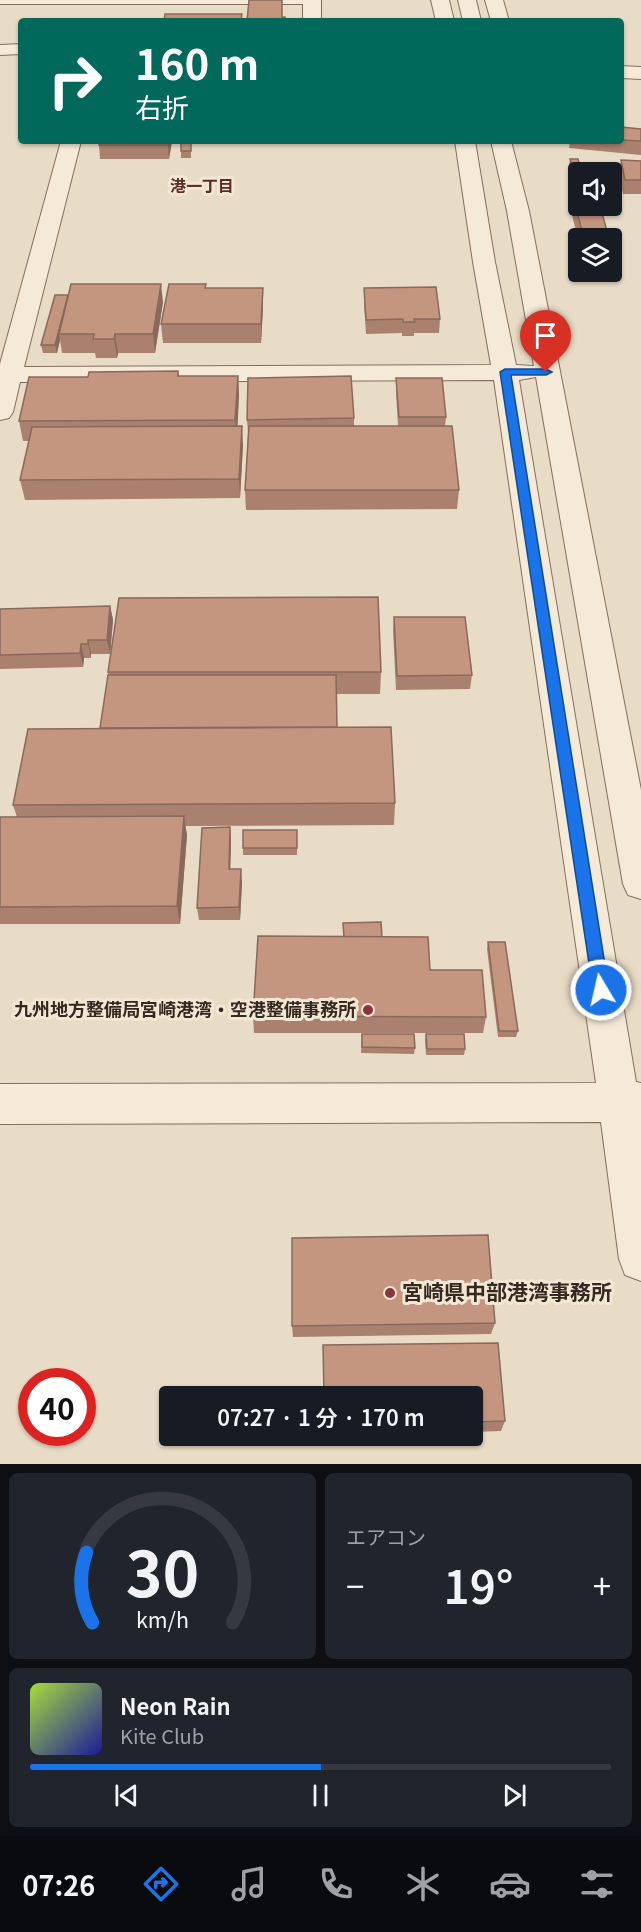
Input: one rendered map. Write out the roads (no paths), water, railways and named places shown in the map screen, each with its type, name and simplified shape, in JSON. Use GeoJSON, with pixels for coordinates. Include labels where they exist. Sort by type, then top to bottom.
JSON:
{"type":"FeatureCollection","features":[{"type":"Feature","properties":{"kind":"street"},"geometry":{"type":"LineString","coordinates":[[312,0],[312,18]]}},
{"type":"Feature","properties":{"kind":"street"},"geometry":{"type":"LineString","coordinates":[[440,0],[444,18]]}},
{"type":"Feature","properties":{"kind":"street"},"geometry":{"type":"LineString","coordinates":[[467,0],[471,18]]}},
{"type":"Feature","properties":{"kind":"street"},"geometry":{"type":"LineString","coordinates":[[494,0],[499,18]]}},
{"type":"Feature","properties":{"kind":"street"},"geometry":{"type":"LineString","coordinates":[[0,50],[18,50]]}},
{"type":"Feature","properties":{"kind":"street"},"geometry":{"type":"LineString","coordinates":[[624,72],[641,73]]}},
{"type":"Feature","properties":{"kind":"street"},"geometry":{"type":"LineString","coordinates":[[0,412],[5,375],[70,144]]}},
{"type":"Feature","properties":{"kind":"street"},"geometry":{"type":"LineString","coordinates":[[465,144],[630,1102],[641,1259]]}},
{"type":"Feature","properties":{"kind":"street"},"geometry":{"type":"LineString","coordinates":[[502,144],[518,211],[641,884]]}},
{"type":"Feature","properties":{"kind":"street"},"geometry":{"type":"LineString","coordinates":[[5,375],[546,372]]}},
{"type":"Feature","properties":{"kind":"street"},"geometry":{"type":"LineString","coordinates":[[0,1104],[630,1102]]}},
{"type":"Feature","properties":{"kind":"lane"},"geometry":{"type":"LineString","coordinates":[[0,1],[312,0]]}},
{"type":"Feature","properties":{"kind":"place","name":"九州地方整備局宮崎港湾・空港整備事務所"},"geometry":{"type":"Point","coordinates":[368,1010]}},
{"type":"Feature","properties":{"kind":"place","name":"宮崎県中部港湾事務所"},"geometry":{"type":"Point","coordinates":[390,1293]}},
{"type":"Feature","properties":{"kind":"district","name":"港一丁目"},"geometry":{"type":"Point","coordinates":[202,186]}}]}
